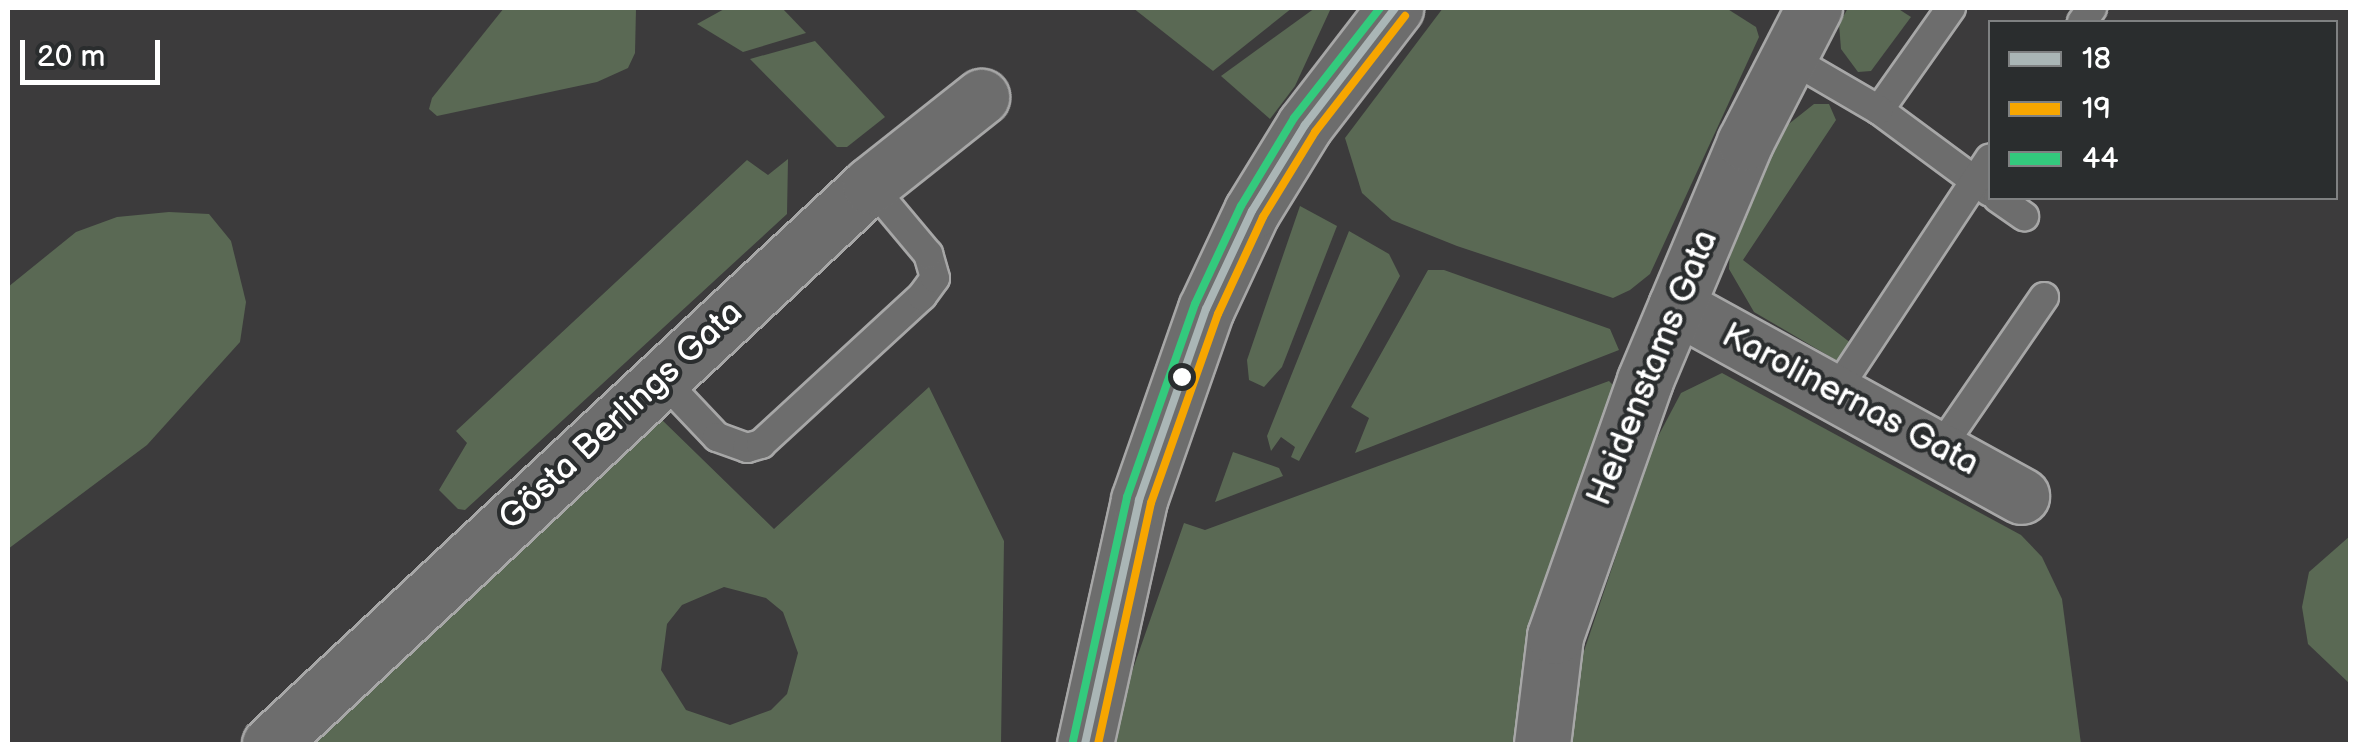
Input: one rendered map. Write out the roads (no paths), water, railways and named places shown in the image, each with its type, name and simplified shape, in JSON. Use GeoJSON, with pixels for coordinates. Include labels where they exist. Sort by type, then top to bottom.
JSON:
{"type":"FeatureCollection","features":[{"type":"Feature","properties":{"kind":"street"},"geometry":{"type":"LineString","coordinates":[[1085,744],[1138,500],[1220,275],[1305,125],[1395,8]]}},
{"type":"Feature","properties":{"kind":"street","name":"Heidenstams Gata"},"geometry":{"type":"LineString","coordinates":[[1542,744],[1555,636],[1676,306],[1788,57],[1814,8]]}},
{"type":"Feature","properties":{"kind":"street","name":"Gösta Berlings Gata"},"geometry":{"type":"LineString","coordinates":[[270,744],[870,185],[980,97]]}},
{"type":"Feature","properties":{"kind":"street","name":"Karolinernas Gata"},"geometry":{"type":"LineString","coordinates":[[1676,306],[1941,447],[2021,496]]}},
{"type":"Feature","properties":{"kind":"lane"},"geometry":{"type":"LineString","coordinates":[[1879,110],[1952,8]]}},
{"type":"Feature","properties":{"kind":"lane"},"geometry":{"type":"LineString","coordinates":[[1788,57],[1985,177],[1836,391]]}},
{"type":"Feature","properties":{"kind":"lane"},"geometry":{"type":"LineString","coordinates":[[662,379],[716,437],[748,448],[761,444],[922,296],[935,278],[928,254],[870,185]]}},
{"type":"Feature","properties":{"kind":"lane"},"geometry":{"type":"LineString","coordinates":[[2001,200],[2024,216]]}},
{"type":"Feature","properties":{"kind":"lane"},"geometry":{"type":"LineString","coordinates":[[1941,447],[2044,296]]}}]}
